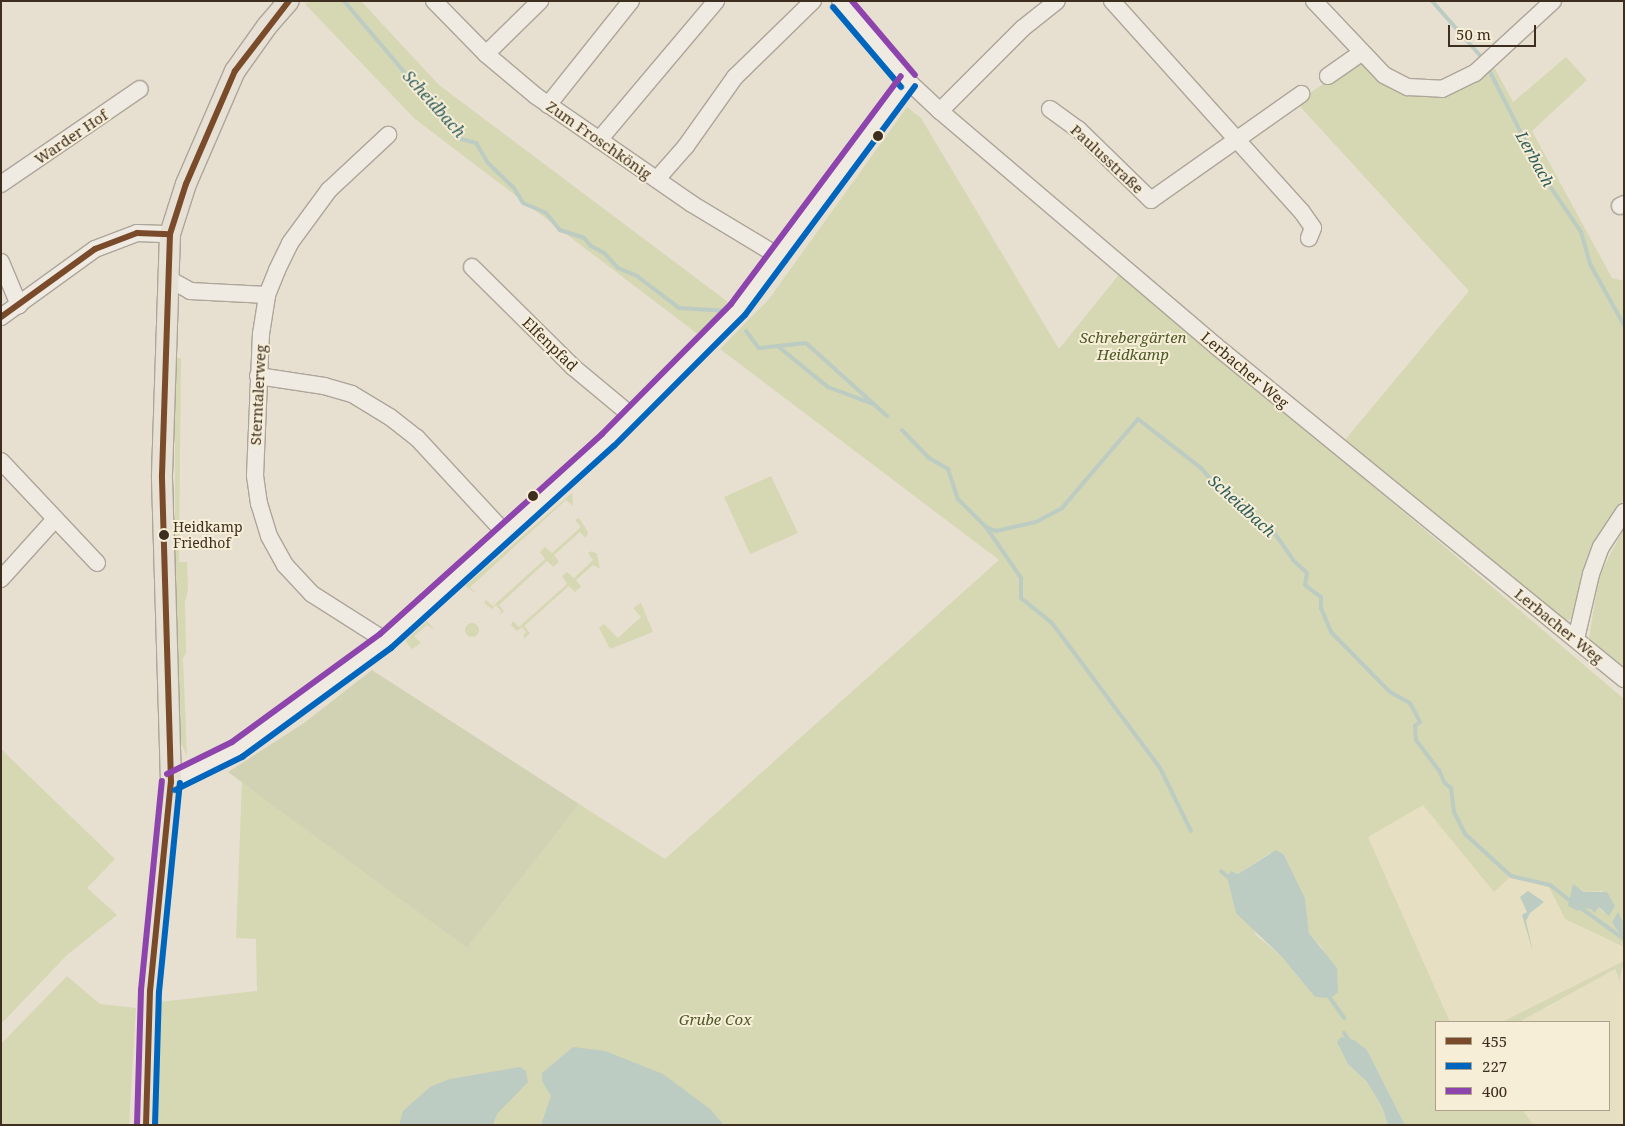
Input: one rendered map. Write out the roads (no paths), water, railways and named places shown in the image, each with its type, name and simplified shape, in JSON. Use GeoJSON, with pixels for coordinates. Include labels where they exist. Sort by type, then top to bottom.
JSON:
{"type":"FeatureCollection","features":[{"type":"Feature","properties":{"kind":"main road"},"geometry":{"type":"LineString","coordinates":[[146,1125],[150,990],[171,782],[162,475],[166,303],[170,234],[186,184],[235,71],[267,26],[289,1]]}},
{"type":"Feature","properties":{"kind":"street"},"geometry":{"type":"LineString","coordinates":[[486,54],[540,1]]}},
{"type":"Feature","properties":{"kind":"street"},"geometry":{"type":"LineString","coordinates":[[548,105],[631,1]]}},
{"type":"Feature","properties":{"kind":"street"},"geometry":{"type":"LineString","coordinates":[[599,140],[716,1]]}},
{"type":"Feature","properties":{"kind":"street"},"geometry":{"type":"LineString","coordinates":[[657,180],[686,146],[735,77],[813,1]]}},
{"type":"Feature","properties":{"kind":"street","name":"Lerbacher Weg"},"geometry":{"type":"LineString","coordinates":[[840,1],[908,81],[940,110],[1223,351],[1624,679]]}},
{"type":"Feature","properties":{"kind":"street"},"geometry":{"type":"LineString","coordinates":[[940,110],[1023,28],[1057,1]]}},
{"type":"Feature","properties":{"kind":"street"},"geometry":{"type":"LineString","coordinates":[[1112,1],[1302,212],[1313,228],[1309,238]]}},
{"type":"Feature","properties":{"kind":"street"},"geometry":{"type":"LineString","coordinates":[[1314,1],[1361,53],[1384,75],[1408,86],[1442,89],[1475,73],[1489,62],[1553,1]]}},
{"type":"Feature","properties":{"kind":"street","name":"Zum Froschkönig"},"geometry":{"type":"LineString","coordinates":[[443,4],[486,54],[548,105],[657,180],[775,254]]}},
{"type":"Feature","properties":{"kind":"street"},"geometry":{"type":"LineString","coordinates":[[1328,76],[1361,53]]}},
{"type":"Feature","properties":{"kind":"street"},"geometry":{"type":"LineString","coordinates":[[171,782],[237,750],[386,640],[632,416],[719,332],[775,254],[908,81]]}},
{"type":"Feature","properties":{"kind":"street","name":"Warder Hof"},"geometry":{"type":"LineString","coordinates":[[1,184],[140,89]]}},
{"type":"Feature","properties":{"kind":"street","name":"Paulusstraße"},"geometry":{"type":"LineString","coordinates":[[1050,110],[1078,129],[1151,200],[1301,94]]}},
{"type":"Feature","properties":{"kind":"street","name":"Sterntalerweg"},"geometry":{"type":"LineString","coordinates":[[386,640],[312,594],[285,565],[269,536],[259,504],[255,476],[258,376],[267,296],[290,244],[307,216],[329,190],[388,135]]}},
{"type":"Feature","properties":{"kind":"street"},"geometry":{"type":"LineString","coordinates":[[1,317],[95,249],[137,232],[170,234]]}},
{"type":"Feature","properties":{"kind":"street"},"geometry":{"type":"LineString","coordinates":[[1,262],[19,305]]}},
{"type":"Feature","properties":{"kind":"street","name":"Elfenpfad"},"geometry":{"type":"LineString","coordinates":[[472,267],[573,367],[632,416]]}},
{"type":"Feature","properties":{"kind":"street"},"geometry":{"type":"LineString","coordinates":[[167,278],[190,291],[267,296]]}},
{"type":"Feature","properties":{"kind":"street"},"geometry":{"type":"LineString","coordinates":[[166,303],[190,291]]}},
{"type":"Feature","properties":{"kind":"street"},"geometry":{"type":"LineString","coordinates":[[258,376],[324,386],[352,394],[390,417],[417,438],[505,533]]}},
{"type":"Feature","properties":{"kind":"street"},"geometry":{"type":"LineString","coordinates":[[1,461],[97,563]]}},
{"type":"Feature","properties":{"kind":"street"},"geometry":{"type":"LineString","coordinates":[[1576,639],[1591,574],[1601,546],[1624,512]]}},
{"type":"Feature","properties":{"kind":"street"},"geometry":{"type":"LineString","coordinates":[[1,579],[55,519]]}},
{"type":"Feature","properties":{"kind":"waterway","name":"Scheidbach"},"geometry":{"type":"LineString","coordinates":[[344,1],[461,139],[476,143],[488,163],[514,188],[523,203],[546,213],[560,230],[584,238],[591,246],[604,253],[618,268],[637,276],[679,308],[728,311]]}},
{"type":"Feature","properties":{"kind":"waterway","name":"Lerbach"},"geometry":{"type":"LineString","coordinates":[[1432,1],[1484,60]]}},
{"type":"Feature","properties":{"kind":"waterway","name":"Lerbach"},"geometry":{"type":"LineString","coordinates":[[1488,68],[1543,176],[1581,232],[1590,264],[1624,325]]}},
{"type":"Feature","properties":{"kind":"waterway","name":"Scheidbach"},"geometry":{"type":"LineString","coordinates":[[746,331],[759,348],[806,343],[887,416]]}},
{"type":"Feature","properties":{"kind":"waterway","name":"Scheidbach"},"geometry":{"type":"LineString","coordinates":[[780,348],[828,387],[873,404]]}},
{"type":"Feature","properties":{"kind":"waterway","name":"Scheidbach"},"geometry":{"type":"LineString","coordinates":[[902,430],[929,458],[948,469],[958,499],[986,527],[996,531],[1036,522],[1062,508],[1138,419],[1201,468],[1224,494],[1273,531],[1293,560],[1307,573],[1305,585],[1321,597],[1321,608],[1331,632],[1390,692],[1410,703],[1420,722],[1415,726],[1416,740],[1439,770],[1444,782],[1451,788],[1454,812],[1465,834],[1511,876],[1550,885],[1572,902]]}},
{"type":"Feature","properties":{"kind":"waterway"},"geometry":{"type":"LineString","coordinates":[[986,527],[1021,578],[1021,598],[1052,623],[1160,768],[1191,831]]}},
{"type":"Feature","properties":{"kind":"waterway"},"geometry":{"type":"LineString","coordinates":[[1221,871],[1230,879]]}},
{"type":"Feature","properties":{"kind":"waterway","name":"Scheidbach"},"geometry":{"type":"LineString","coordinates":[[1578,906],[1624,939]]}},
{"type":"Feature","properties":{"kind":"waterway"},"geometry":{"type":"LineString","coordinates":[[1328,995],[1344,1018]]}},
{"type":"Feature","properties":{"kind":"waterway"},"geometry":{"type":"LineString","coordinates":[[1344,1033],[1350,1042]]}},
{"type":"Feature","properties":{"kind":"place","name":"Heidkamp Friedhof"},"geometry":{"type":"Point","coordinates":[164,535]}},
{"type":"Feature","properties":{"kind":"park label","name":"Schrebergärten Heidkamp"},"geometry":{"type":"Point","coordinates":[1133,346]}},
{"type":"Feature","properties":{"kind":"park label","name":"Grube Cox"},"geometry":{"type":"Point","coordinates":[715,1020]}}]}
